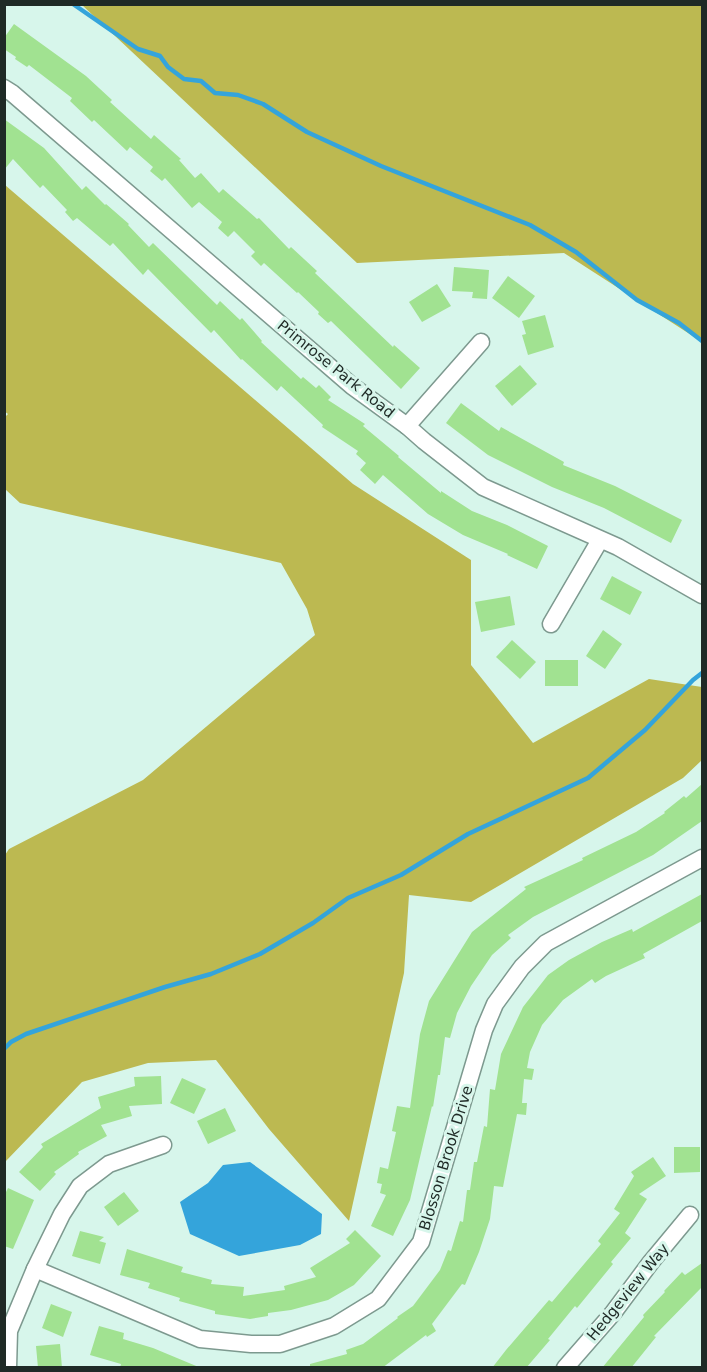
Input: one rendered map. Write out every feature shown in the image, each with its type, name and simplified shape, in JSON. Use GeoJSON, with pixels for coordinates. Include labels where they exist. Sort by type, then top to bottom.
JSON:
{"type":"FeatureCollection","features":[{"type":"Feature","properties":{"kind":"street","name":"Primrose Park Road"},"geometry":{"type":"LineString","coordinates":[[4,88],[352,386],[407,426],[483,487],[618,547],[702,595]]}},
{"type":"Feature","properties":{"kind":"street"},"geometry":{"type":"LineString","coordinates":[[407,426],[481,342]]}},
{"type":"Feature","properties":{"kind":"street"},"geometry":{"type":"LineString","coordinates":[[551,624],[600,540]]}},
{"type":"Feature","properties":{"kind":"street","name":"Blosson Brook Drive"},"geometry":{"type":"LineString","coordinates":[[35,1269],[200,1339],[251,1344],[280,1344],[334,1326],[378,1299],[421,1242],[484,1030],[495,1004],[522,967],[546,943],[702,858]]}},
{"type":"Feature","properties":{"kind":"street"},"geometry":{"type":"LineString","coordinates":[[8,1368],[9,1330],[62,1214],[80,1186],[109,1164],[163,1145]]}},
{"type":"Feature","properties":{"kind":"street","name":"Hedgeview Way"},"geometry":{"type":"LineString","coordinates":[[565,1368],[613,1313],[690,1215]]}},
{"type":"Feature","properties":{"kind":"shaded area"},"geometry":{"type":"Polygon","coordinates":[[[82,5],[702,5],[702,342],[564,253],[357,263],[82,5]]]}},
{"type":"Feature","properties":{"kind":"shaded area"},"geometry":{"type":"Polygon","coordinates":[[[5,185],[353,484],[471,560],[471,665],[533,743],[649,679],[702,687],[702,760],[683,778],[471,902],[409,895],[404,973],[349,1221],[269,1129],[216,1060],[148,1063],[82,1082],[5,1162],[5,855],[9,849],[143,780],[315,635],[307,609],[281,563],[20,503],[5,489],[4,418],[8,414],[4,411],[5,185]]]}},
{"type":"Feature","properties":{"kind":"water"},"geometry":{"type":"Polygon","coordinates":[[[250,1162],[322,1214],[321,1234],[300,1245],[239,1256],[190,1234],[180,1202],[208,1183],[223,1165],[250,1162]]]}},
{"type":"Feature","properties":{"kind":"building"},"geometry":{"type":"Polygon","coordinates":[[[14,24],[86,76],[112,100],[110,102],[151,139],[154,135],[181,159],[179,160],[195,178],[201,173],[219,193],[223,189],[257,219],[259,218],[289,249],[291,247],[317,271],[315,273],[393,347],[394,345],[420,368],[401,389],[331,321],[328,323],[318,314],[319,312],[298,292],[264,263],[261,266],[251,256],[255,252],[234,231],[228,237],[218,228],[222,222],[199,202],[192,208],[165,178],[162,181],[150,171],[153,167],[130,147],[127,151],[70,101],[72,98],[4,49],[4,38],[14,24]]]}},
{"type":"Feature","properties":{"kind":"building"},"geometry":{"type":"Polygon","coordinates":[[[4,119],[44,148],[82,190],[86,186],[129,224],[149,247],[153,243],[217,305],[220,301],[240,320],[242,318],[261,342],[301,379],[303,377],[316,388],[319,385],[331,397],[328,400],[365,424],[363,426],[441,493],[441,491],[472,511],[507,525],[548,546],[537,569],[463,535],[428,514],[383,475],[375,484],[360,470],[366,463],[356,454],[358,451],[322,427],[323,425],[281,386],[277,391],[241,360],[214,330],[211,333],[148,269],[143,275],[113,243],[110,246],[77,218],[73,221],[65,212],[67,210],[43,185],[40,188],[13,159],[4,170],[4,119]]]}},
{"type":"Feature","properties":{"kind":"building"},"geometry":{"type":"Polygon","coordinates":[[[454,267],[489,270],[487,299],[472,298],[473,292],[452,291],[454,267]]]}},
{"type":"Feature","properties":{"kind":"building"},"geometry":{"type":"Polygon","coordinates":[[[508,276],[535,296],[519,318],[492,298],[508,276]]]}},
{"type":"Feature","properties":{"kind":"building"},"geometry":{"type":"Polygon","coordinates":[[[437,284],[451,306],[422,322],[409,302],[437,284]]]}},
{"type":"Feature","properties":{"kind":"building"},"geometry":{"type":"Polygon","coordinates":[[[545,315],[554,347],[528,355],[522,335],[526,334],[522,321],[545,315]]]}},
{"type":"Feature","properties":{"kind":"building"},"geometry":{"type":"Polygon","coordinates":[[[520,365],[537,384],[512,406],[495,386],[520,365]]]}},
{"type":"Feature","properties":{"kind":"building"},"geometry":{"type":"Polygon","coordinates":[[[461,403],[499,431],[501,427],[564,462],[563,465],[615,486],[682,520],[671,543],[604,508],[552,487],[488,455],[446,423],[461,403]]]}},
{"type":"Feature","properties":{"kind":"building"},"geometry":{"type":"Polygon","coordinates":[[[612,576],[642,592],[630,615],[600,599],[612,576]]]}},
{"type":"Feature","properties":{"kind":"building"},"geometry":{"type":"Polygon","coordinates":[[[510,596],[515,625],[481,632],[475,602],[510,596]]]}},
{"type":"Feature","properties":{"kind":"building"},"geometry":{"type":"Polygon","coordinates":[[[603,630],[622,644],[605,669],[586,656],[603,630]]]}},
{"type":"Feature","properties":{"kind":"building"},"geometry":{"type":"Polygon","coordinates":[[[512,640],[536,662],[520,679],[496,657],[512,640]]]}},
{"type":"Feature","properties":{"kind":"building"},"geometry":{"type":"Polygon","coordinates":[[[545,660],[578,660],[578,686],[545,686],[545,660]]]}},
{"type":"Feature","properties":{"kind":"building"},"geometry":{"type":"Polygon","coordinates":[[[702,784],[702,821],[653,855],[533,917],[508,935],[511,938],[492,955],[471,986],[457,1013],[450,1038],[445,1037],[440,1075],[438,1075],[433,1107],[410,1200],[393,1236],[371,1226],[386,1195],[380,1193],[382,1184],[377,1183],[380,1167],[388,1169],[396,1132],[392,1131],[397,1106],[410,1108],[420,1034],[429,1001],[472,932],[526,889],[524,887],[636,832],[665,813],[684,796],[686,798],[702,784]]]}},
{"type":"Feature","properties":{"kind":"building"},"geometry":{"type":"Polygon","coordinates":[[[702,894],[702,921],[643,954],[645,958],[595,983],[592,979],[563,1000],[542,1025],[530,1052],[527,1068],[534,1069],[532,1080],[524,1079],[522,1103],[527,1103],[526,1115],[517,1114],[503,1187],[494,1186],[490,1219],[479,1252],[465,1285],[462,1284],[432,1324],[436,1331],[427,1337],[426,1335],[382,1368],[310,1368],[310,1364],[347,1354],[346,1350],[363,1344],[398,1318],[413,1306],[440,1270],[448,1250],[451,1251],[460,1221],[463,1222],[467,1190],[470,1190],[474,1162],[477,1162],[484,1126],[487,1127],[490,1089],[495,1090],[501,1054],[523,1007],[548,975],[569,960],[602,942],[632,929],[633,932],[702,894]]]}},
{"type":"Feature","properties":{"kind":"building"},"geometry":{"type":"Polygon","coordinates":[[[161,1076],[162,1104],[129,1106],[132,1116],[101,1125],[107,1136],[78,1152],[79,1154],[54,1172],[56,1174],[40,1191],[19,1172],[43,1147],[41,1144],[101,1108],[98,1097],[135,1086],[134,1077],[161,1076]]]}},
{"type":"Feature","properties":{"kind":"building"},"geometry":{"type":"Polygon","coordinates":[[[182,1078],[206,1089],[194,1114],[170,1103],[182,1078]]]}},
{"type":"Feature","properties":{"kind":"building"},"geometry":{"type":"Polygon","coordinates":[[[225,1108],[236,1131],[208,1144],[197,1121],[225,1108]]]}},
{"type":"Feature","properties":{"kind":"building"},"geometry":{"type":"Polygon","coordinates":[[[674,1147],[700,1147],[700,1172],[674,1173],[674,1147]]]}},
{"type":"Feature","properties":{"kind":"building"},"geometry":{"type":"Polygon","coordinates":[[[653,1157],[666,1176],[639,1194],[647,1199],[625,1233],[631,1238],[611,1262],[613,1264],[577,1308],[575,1306],[526,1368],[492,1368],[549,1300],[552,1302],[601,1244],[598,1241],[620,1213],[614,1209],[634,1176],[631,1172],[653,1157]]]}},
{"type":"Feature","properties":{"kind":"building"},"geometry":{"type":"Polygon","coordinates":[[[8,1188],[34,1200],[13,1249],[4,1246],[4,1196],[8,1188]]]}},
{"type":"Feature","properties":{"kind":"building"},"geometry":{"type":"Polygon","coordinates":[[[124,1192],[139,1211],[118,1226],[104,1207],[124,1192]]]}},
{"type":"Feature","properties":{"kind":"building"},"geometry":{"type":"Polygon","coordinates":[[[355,1230],[381,1256],[354,1285],[328,1300],[291,1310],[268,1313],[268,1316],[250,1319],[215,1314],[215,1311],[179,1301],[180,1298],[148,1288],[150,1283],[120,1275],[127,1249],[183,1267],[181,1272],[212,1280],[211,1284],[244,1287],[243,1296],[285,1290],[284,1286],[316,1277],[310,1268],[350,1243],[346,1239],[355,1230]]]}},
{"type":"Feature","properties":{"kind":"building"},"geometry":{"type":"Polygon","coordinates":[[[80,1231],[104,1237],[99,1241],[106,1243],[100,1264],[72,1256],[80,1231]]]}},
{"type":"Feature","properties":{"kind":"building"},"geometry":{"type":"Polygon","coordinates":[[[702,1263],[702,1287],[654,1336],[656,1337],[631,1368],[602,1368],[644,1317],[643,1315],[682,1272],[685,1275],[702,1263]]]}},
{"type":"Feature","properties":{"kind":"building"},"geometry":{"type":"Polygon","coordinates":[[[51,1304],[72,1312],[63,1337],[42,1328],[51,1304]]]}},
{"type":"Feature","properties":{"kind":"building"},"geometry":{"type":"Polygon","coordinates":[[[99,1326],[124,1333],[123,1339],[153,1348],[201,1368],[120,1368],[121,1364],[90,1355],[99,1326]]]}},
{"type":"Feature","properties":{"kind":"building"},"geometry":{"type":"Polygon","coordinates":[[[60,1344],[62,1368],[38,1368],[36,1346],[60,1344]]]}},
{"type":"Feature","properties":{"kind":"waterway"},"geometry":{"type":"LineString","coordinates":[[73,4],[138,49],[160,56],[168,67],[184,79],[201,81],[215,93],[238,95],[263,104],[307,132],[381,166],[530,225],[576,252],[637,300],[679,323],[702,341]]}},
{"type":"Feature","properties":{"kind":"waterway"},"geometry":{"type":"LineString","coordinates":[[4,1049],[11,1042],[26,1034],[165,987],[211,974],[260,954],[313,923],[348,898],[401,875],[468,834],[588,778],[645,730],[702,673]]}}]}
